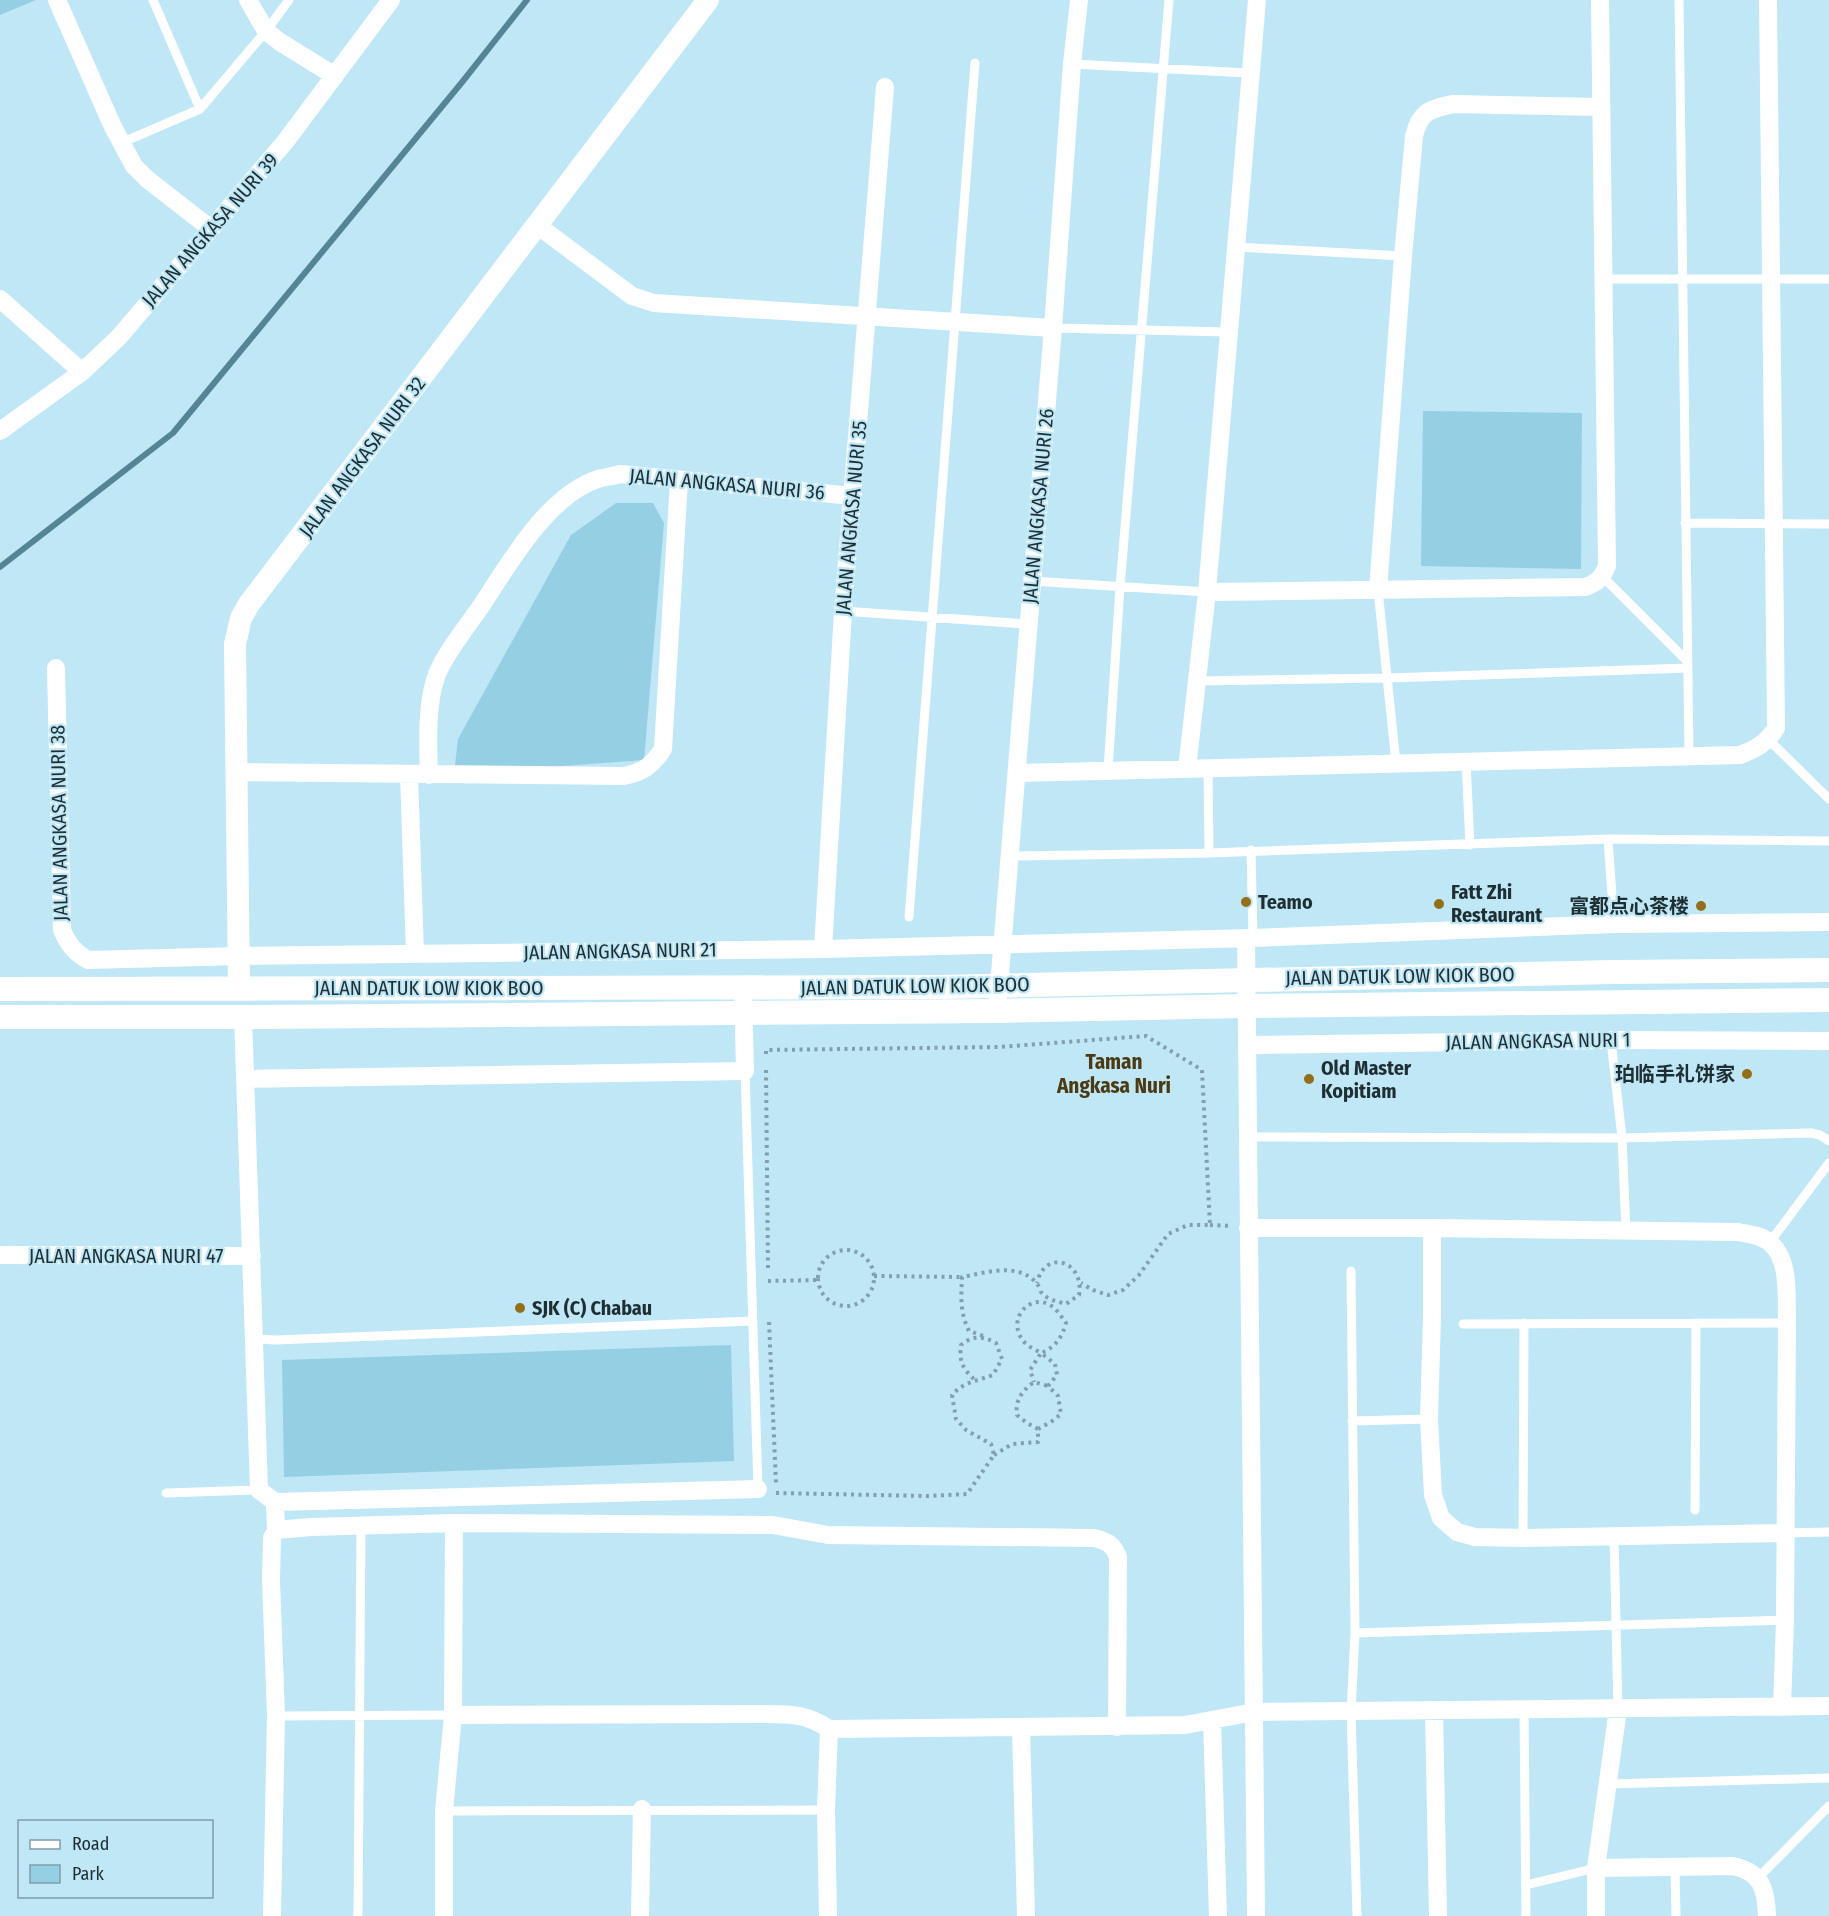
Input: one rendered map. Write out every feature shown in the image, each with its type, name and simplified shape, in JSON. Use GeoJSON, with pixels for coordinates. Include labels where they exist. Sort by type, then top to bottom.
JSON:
{"type":"FeatureCollection","features":[{"type":"Feature","properties":{"kind":"main road","name":"JALAN DATUK LOW KIOK BOO"},"geometry":{"type":"LineString","coordinates":[[0,989],[999,985],[1603,972],[1829,970]]}},
{"type":"Feature","properties":{"kind":"main road","name":"JALAN DATUK LOW KIOK BOO"},"geometry":{"type":"LineString","coordinates":[[0,1017],[997,1011],[1829,1000]]}},
{"type":"Feature","properties":{"kind":"street"},"geometry":{"type":"LineString","coordinates":[[57,0],[121,143],[134,166],[147,179],[211,229]]}},
{"type":"Feature","properties":{"kind":"street"},"geometry":{"type":"LineString","coordinates":[[248,0],[266,31],[335,76]]}},
{"type":"Feature","properties":{"kind":"street","name":"JALAN ANGKASA NURI 39"},"geometry":{"type":"LineString","coordinates":[[0,431],[82,372],[119,337],[285,142],[392,0]]}},
{"type":"Feature","properties":{"kind":"street","name":"JALAN ANGKASA NURI 32"},"geometry":{"type":"LineString","coordinates":[[239,989],[235,644],[241,618],[249,604],[708,0]]}},
{"type":"Feature","properties":{"kind":"street","name":"JALAN ANGKASA NURI 26"},"geometry":{"type":"LineString","coordinates":[[997,1011],[1078,0]]}},
{"type":"Feature","properties":{"kind":"street"},"geometry":{"type":"LineString","coordinates":[[1187,769],[1207,592],[1249,73],[1257,0]]}},
{"type":"Feature","properties":{"kind":"street"},"geometry":{"type":"LineString","coordinates":[[1207,592],[1585,587],[1595,584],[1603,577],[1607,566],[1600,0]]}},
{"type":"Feature","properties":{"kind":"street"},"geometry":{"type":"LineString","coordinates":[[1017,773],[1740,755],[1756,749],[1769,740],[1776,728],[1768,0]]}},
{"type":"Feature","properties":{"kind":"street","name":"JALAN ANGKASA NURI 35"},"geometry":{"type":"LineString","coordinates":[[823,949],[843,612],[885,87]]}},
{"type":"Feature","properties":{"kind":"street"},"geometry":{"type":"LineString","coordinates":[[1378,590],[1403,256],[1414,136],[1418,121],[1427,112],[1437,107],[1453,104],[1601,107]]}},
{"type":"Feature","properties":{"kind":"street"},"geometry":{"type":"LineString","coordinates":[[537,225],[632,296],[654,303],[1053,328]]}},
{"type":"Feature","properties":{"kind":"street"},"geometry":{"type":"LineString","coordinates":[[0,299],[82,372]]}},
{"type":"Feature","properties":{"kind":"street","name":"JALAN ANGKASA NURI 36"},"geometry":{"type":"LineString","coordinates":[[429,774],[430,707],[437,675],[533,529],[572,494],[597,479],[621,474],[853,496]]}},
{"type":"Feature","properties":{"kind":"street"},"geometry":{"type":"LineString","coordinates":[[235,772],[624,776],[650,767],[663,749],[679,480]]}},
{"type":"Feature","properties":{"kind":"street","name":"JALAN ANGKASA NURI 38"},"geometry":{"type":"LineString","coordinates":[[56,668],[62,930],[67,942],[77,954],[88,960],[238,956]]}},
{"type":"Feature","properties":{"kind":"street"},"geometry":{"type":"LineString","coordinates":[[410,775],[415,954]]}},
{"type":"Feature","properties":{"kind":"street","name":"JALAN ANGKASA NURI 21"},"geometry":{"type":"LineString","coordinates":[[238,956],[823,949],[1250,938],[1614,924],[1829,922]]}},
{"type":"Feature","properties":{"kind":"street"},"geometry":{"type":"LineString","coordinates":[[1250,938],[1246,1006],[1256,1916]]}},
{"type":"Feature","properties":{"kind":"street"},"geometry":{"type":"LineString","coordinates":[[246,1079],[745,1071],[743,987]]}},
{"type":"Feature","properties":{"kind":"street"},"geometry":{"type":"LineString","coordinates":[[243,1017],[259,1490],[275,1502],[767,1491]]}},
{"type":"Feature","properties":{"kind":"street","name":"JALAN ANGKASA NURI 1"},"geometry":{"type":"LineString","coordinates":[[1247,1045],[1611,1040],[1829,1041]]}},
{"type":"Feature","properties":{"kind":"street"},"geometry":{"type":"LineString","coordinates":[[1248,1228],[1738,1232],[1754,1234],[1770,1242],[1779,1256],[1785,1275],[1787,1323],[1785,1620],[1782,1707]]}},
{"type":"Feature","properties":{"kind":"street"},"geometry":{"type":"LineString","coordinates":[[1432,1228],[1429,1419],[1433,1495],[1442,1518],[1457,1532],[1475,1536],[1523,1538],[1785,1533]]}},
{"type":"Feature","properties":{"kind":"street","name":"JALAN ANGKASA NURI 47"},"geometry":{"type":"LineString","coordinates":[[0,1255],[252,1256]]}},
{"type":"Feature","properties":{"kind":"street"},"geometry":{"type":"LineString","coordinates":[[272,1916],[276,1716],[271,1580],[272,1538],[276,1530],[275,1502]]}},
{"type":"Feature","properties":{"kind":"street"},"geometry":{"type":"LineString","coordinates":[[276,1530],[454,1523],[773,1525],[828,1535],[1094,1538],[1114,1546],[1119,1568],[1117,1727]]}},
{"type":"Feature","properties":{"kind":"street"},"geometry":{"type":"LineString","coordinates":[[444,1916],[444,1811],[453,1715],[454,1523]]}},
{"type":"Feature","properties":{"kind":"street"},"geometry":{"type":"LineString","coordinates":[[453,1715],[798,1715],[816,1720],[829,1729],[1021,1728],[1185,1725],[1254,1713],[1829,1706]]}},
{"type":"Feature","properties":{"kind":"street"},"geometry":{"type":"LineString","coordinates":[[1596,1916],[1596,1868],[1618,1709]]}},
{"type":"Feature","properties":{"kind":"street"},"geometry":{"type":"LineString","coordinates":[[1434,1710],[1437,1916]]}},
{"type":"Feature","properties":{"kind":"street"},"geometry":{"type":"LineString","coordinates":[[1212,1720],[1218,1916]]}},
{"type":"Feature","properties":{"kind":"street"},"geometry":{"type":"LineString","coordinates":[[1021,1728],[1026,1916]]}},
{"type":"Feature","properties":{"kind":"street"},"geometry":{"type":"LineString","coordinates":[[828,1916],[826,1810],[829,1729]]}},
{"type":"Feature","properties":{"kind":"street"},"geometry":{"type":"LineString","coordinates":[[640,1916],[642,1809]]}},
{"type":"Feature","properties":{"kind":"street"},"geometry":{"type":"LineString","coordinates":[[1596,1868],[1732,1866],[1746,1868],[1758,1878],[1764,1893],[1767,1916]]}},
{"type":"Feature","properties":{"kind":"lane"},"geometry":{"type":"LineString","coordinates":[[153,0],[200,109]]}},
{"type":"Feature","properties":{"kind":"lane"},"geometry":{"type":"LineString","coordinates":[[121,143],[200,109],[289,0]]}},
{"type":"Feature","properties":{"kind":"lane"},"geometry":{"type":"LineString","coordinates":[[1108,770],[1120,587],[1169,0]]}},
{"type":"Feature","properties":{"kind":"lane"},"geometry":{"type":"LineString","coordinates":[[1679,0],[1689,756]]}},
{"type":"Feature","properties":{"kind":"lane"},"geometry":{"type":"LineString","coordinates":[[909,917],[975,63]]}},
{"type":"Feature","properties":{"kind":"lane"},"geometry":{"type":"LineString","coordinates":[[1072,64],[1249,73]]}},
{"type":"Feature","properties":{"kind":"lane"},"geometry":{"type":"LineString","coordinates":[[1236,247],[1403,256]]}},
{"type":"Feature","properties":{"kind":"lane"},"geometry":{"type":"LineString","coordinates":[[1604,279],[1829,279]]}},
{"type":"Feature","properties":{"kind":"lane"},"geometry":{"type":"LineString","coordinates":[[1053,328],[1229,332]]}},
{"type":"Feature","properties":{"kind":"lane"},"geometry":{"type":"LineString","coordinates":[[1685,523],[1829,524]]}},
{"type":"Feature","properties":{"kind":"lane"},"geometry":{"type":"LineString","coordinates":[[1603,577],[1688,665]]}},
{"type":"Feature","properties":{"kind":"lane"},"geometry":{"type":"LineString","coordinates":[[1031,581],[1207,592]]}},
{"type":"Feature","properties":{"kind":"lane"},"geometry":{"type":"LineString","coordinates":[[1378,590],[1396,763]]}},
{"type":"Feature","properties":{"kind":"lane"},"geometry":{"type":"LineString","coordinates":[[843,612],[1027,624]]}},
{"type":"Feature","properties":{"kind":"lane"},"geometry":{"type":"LineString","coordinates":[[1198,681],[1387,678],[1688,665]]}},
{"type":"Feature","properties":{"kind":"lane"},"geometry":{"type":"LineString","coordinates":[[1769,740],[1829,799]]}},
{"type":"Feature","properties":{"kind":"lane"},"geometry":{"type":"LineString","coordinates":[[1466,761],[1470,845]]}},
{"type":"Feature","properties":{"kind":"lane"},"geometry":{"type":"LineString","coordinates":[[1208,768],[1209,853]]}},
{"type":"Feature","properties":{"kind":"lane"},"geometry":{"type":"LineString","coordinates":[[1608,839],[1614,924]]}},
{"type":"Feature","properties":{"kind":"lane"},"geometry":{"type":"LineString","coordinates":[[1010,856],[1209,853],[1608,839],[1829,841]]}},
{"type":"Feature","properties":{"kind":"lane"},"geometry":{"type":"LineString","coordinates":[[1250,938],[1251,850]]}},
{"type":"Feature","properties":{"kind":"lane"},"geometry":{"type":"LineString","coordinates":[[1611,1040],[1622,1138],[1626,1232]]}},
{"type":"Feature","properties":{"kind":"lane"},"geometry":{"type":"LineString","coordinates":[[745,1071],[753,1321],[767,1491]]}},
{"type":"Feature","properties":{"kind":"lane"},"geometry":{"type":"LineString","coordinates":[[1247,1137],[1622,1138],[1811,1134],[1820,1135],[1829,1141]]}},
{"type":"Feature","properties":{"kind":"lane"},"geometry":{"type":"LineString","coordinates":[[1770,1242],[1829,1163]]}},
{"type":"Feature","properties":{"kind":"lane"},"geometry":{"type":"LineString","coordinates":[[1351,1271],[1355,1633],[1351,1711],[1357,1916]]}},
{"type":"Feature","properties":{"kind":"lane"},"geometry":{"type":"LineString","coordinates":[[255,1340],[753,1321]]}},
{"type":"Feature","properties":{"kind":"lane"},"geometry":{"type":"LineString","coordinates":[[1523,1538],[1524,1323]]}},
{"type":"Feature","properties":{"kind":"lane"},"geometry":{"type":"LineString","coordinates":[[1695,1510],[1696,1323]]}},
{"type":"Feature","properties":{"kind":"lane"},"geometry":{"type":"LineString","coordinates":[[1463,1324],[1787,1323]]}},
{"type":"Feature","properties":{"kind":"lane"},"geometry":{"type":"LineString","coordinates":[[1352,1421],[1429,1419]]}},
{"type":"Feature","properties":{"kind":"lane"},"geometry":{"type":"LineString","coordinates":[[166,1493],[259,1490]]}},
{"type":"Feature","properties":{"kind":"lane"},"geometry":{"type":"LineString","coordinates":[[358,1916],[361,1526]]}},
{"type":"Feature","properties":{"kind":"lane"},"geometry":{"type":"LineString","coordinates":[[1785,1533],[1829,1532]]}},
{"type":"Feature","properties":{"kind":"lane"},"geometry":{"type":"LineString","coordinates":[[1614,1536],[1618,1709]]}},
{"type":"Feature","properties":{"kind":"lane"},"geometry":{"type":"LineString","coordinates":[[1355,1633],[1785,1620]]}},
{"type":"Feature","properties":{"kind":"lane"},"geometry":{"type":"LineString","coordinates":[[1524,1709],[1526,1916]]}},
{"type":"Feature","properties":{"kind":"lane"},"geometry":{"type":"LineString","coordinates":[[276,1716],[453,1715]]}},
{"type":"Feature","properties":{"kind":"lane"},"geometry":{"type":"LineString","coordinates":[[1608,1784],[1829,1778]]}},
{"type":"Feature","properties":{"kind":"lane"},"geometry":{"type":"LineString","coordinates":[[1758,1878],[1829,1806]]}},
{"type":"Feature","properties":{"kind":"lane"},"geometry":{"type":"LineString","coordinates":[[444,1811],[826,1810]]}},
{"type":"Feature","properties":{"kind":"lane"},"geometry":{"type":"LineString","coordinates":[[1675,1867],[1676,1916]]}},
{"type":"Feature","properties":{"kind":"lane"},"geometry":{"type":"LineString","coordinates":[[1526,1884],[1596,1868]]}},
{"type":"Feature","properties":{"kind":"path"},"geometry":{"type":"LineString","coordinates":[[768,1293],[766,1050],[999,1047],[1146,1036],[1202,1070],[1210,1225],[1188,1224],[1168,1234],[1139,1275],[1123,1290],[1108,1295],[1093,1290],[1081,1283],[1075,1271],[1068,1264],[1058,1262],[1048,1264],[1039,1272],[1037,1283]]}},
{"type":"Feature","properties":{"kind":"path"},"geometry":{"type":"LineString","coordinates":[[848,1250],[858,1252],[866,1258],[874,1276],[873,1286],[868,1294],[854,1305],[844,1306],[834,1304],[826,1298],[820,1290],[818,1280],[823,1261],[838,1251],[848,1250]]}},
{"type":"Feature","properties":{"kind":"path"},"geometry":{"type":"LineString","coordinates":[[874,1276],[962,1277],[1008,1270],[1015,1271],[1037,1283],[1066,1323],[1062,1337],[1049,1350],[1041,1353],[1030,1370],[1034,1382]]}},
{"type":"Feature","properties":{"kind":"path"},"geometry":{"type":"LineString","coordinates":[[962,1277],[961,1304],[963,1318],[969,1331],[996,1343],[1002,1359],[993,1375],[961,1385],[952,1395],[956,1419],[966,1430],[991,1444],[994,1455]]}},
{"type":"Feature","properties":{"kind":"path"},"geometry":{"type":"LineString","coordinates":[[768,1281],[818,1280]]}},
{"type":"Feature","properties":{"kind":"path"},"geometry":{"type":"LineString","coordinates":[[1047,1386],[1057,1375],[1055,1364],[1026,1344],[1019,1334],[1017,1323],[1020,1312],[1036,1303],[1066,1304],[1079,1295],[1081,1283]]}},
{"type":"Feature","properties":{"kind":"path"},"geometry":{"type":"LineString","coordinates":[[769,1316],[767,1491],[927,1496],[967,1494],[994,1455],[1012,1444],[1038,1442],[1038,1429]]}},
{"type":"Feature","properties":{"kind":"path"},"geometry":{"type":"LineString","coordinates":[[976,1381],[964,1370],[960,1356],[961,1345],[968,1339],[983,1336]]}},
{"type":"Feature","properties":{"kind":"path"},"geometry":{"type":"LineString","coordinates":[[1034,1382],[1047,1386],[1058,1396],[1061,1414],[1038,1429]]}},
{"type":"Feature","properties":{"kind":"path"},"geometry":{"type":"LineString","coordinates":[[1034,1382],[1019,1396],[1016,1407],[1017,1415],[1027,1424],[1038,1429]]}},
{"type":"Feature","properties":{"kind":"green space"},"geometry":{"type":"Polygon","coordinates":[[[0,0],[36,0],[0,15],[0,0]]]}},
{"type":"Feature","properties":{"kind":"green space"},"geometry":{"type":"Polygon","coordinates":[[[1423,411],[1582,413],[1581,569],[1421,566],[1423,411]]]}},
{"type":"Feature","properties":{"kind":"green space"},"geometry":{"type":"Polygon","coordinates":[[[616,503],[653,503],[664,523],[644,760],[454,774],[458,739],[571,535],[616,503]]]}},
{"type":"Feature","properties":{"kind":"green space"},"geometry":{"type":"Polygon","coordinates":[[[731,1345],[734,1461],[284,1477],[282,1360],[731,1345]]]}},
{"type":"Feature","properties":{"kind":"waterway"},"geometry":{"type":"LineString","coordinates":[[0,567],[173,433],[527,0]]}},
{"type":"Feature","properties":{"kind":"place","name":"Teamo"},"geometry":{"type":"Point","coordinates":[1246,902]}},
{"type":"Feature","properties":{"kind":"place","name":"Fatt Zhi Restaurant"},"geometry":{"type":"Point","coordinates":[1439,904]}},
{"type":"Feature","properties":{"kind":"place","name":"富都点心茶楼"},"geometry":{"type":"Point","coordinates":[1701,906]}},
{"type":"Feature","properties":{"kind":"place","name":"珀临手礼饼家"},"geometry":{"type":"Point","coordinates":[1747,1074]}},
{"type":"Feature","properties":{"kind":"place","name":"Old Master Kopitiam"},"geometry":{"type":"Point","coordinates":[1309,1079]}},
{"type":"Feature","properties":{"kind":"place","name":"SJK (C) Chabau"},"geometry":{"type":"Point","coordinates":[520,1308]}},
{"type":"Feature","properties":{"kind":"district","name":"Taman Angkasa Nuri"},"geometry":{"type":"Point","coordinates":[1114,1074]}}]}
